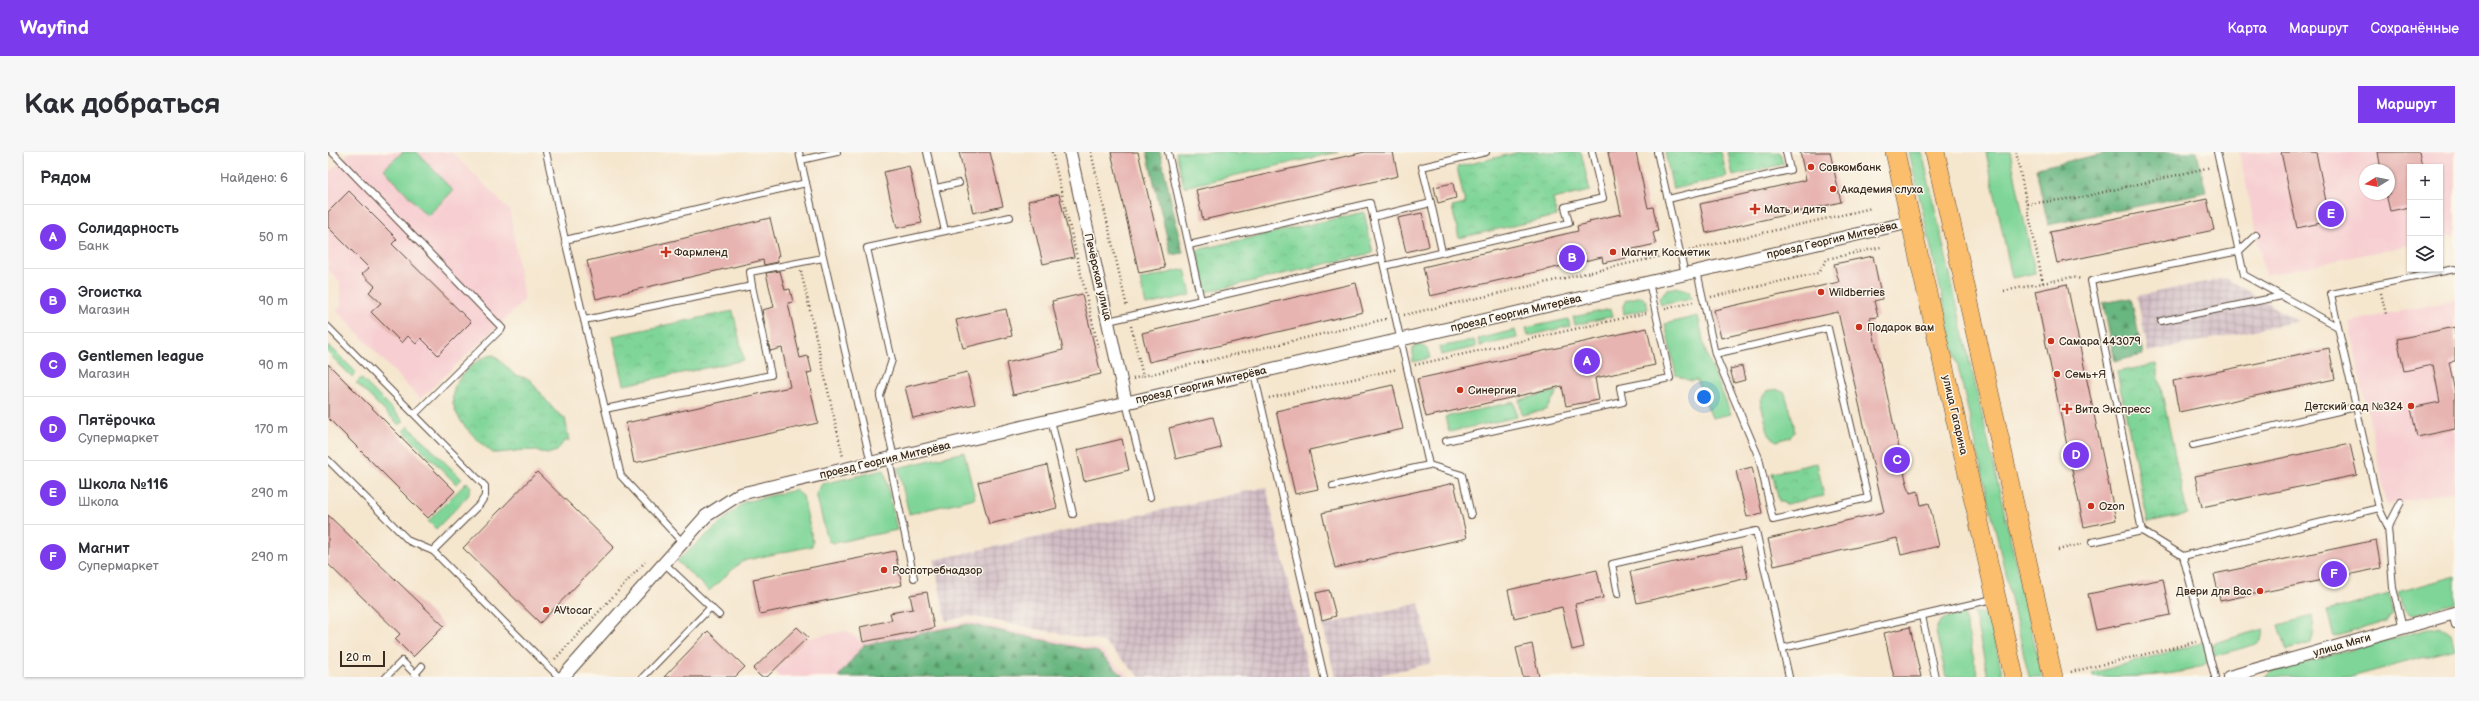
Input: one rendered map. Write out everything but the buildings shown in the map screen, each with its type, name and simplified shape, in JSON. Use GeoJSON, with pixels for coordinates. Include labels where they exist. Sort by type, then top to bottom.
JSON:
{"type":"FeatureCollection","features":[{"type":"Feature","properties":{"kind":"main road","name":"улица Гагарина"},"geometry":{"type":"LineString","coordinates":[[1895,152],[2014,677]]}},
{"type":"Feature","properties":{"kind":"main road"},"geometry":{"type":"LineString","coordinates":[[1936,152],[2062,675]]}},
{"type":"Feature","properties":{"kind":"street","name":"Печёрская улица"},"geometry":{"type":"LineString","coordinates":[[1070,152],[1126,403]]}},
{"type":"Feature","properties":{"kind":"street","name":"проезд Георгия Митерёва"},"geometry":{"type":"LineString","coordinates":[[563,677],[706,516],[740,494],[1050,420],[1911,222]]}},
{"type":"Feature","properties":{"kind":"street","name":"улица Мяги"},"geometry":{"type":"LineString","coordinates":[[2229,677],[2252,674],[2403,628],[2454,617]]}},
{"type":"Feature","properties":{"kind":"lane"},"geometry":{"type":"LineString","coordinates":[[330,152],[502,328],[415,414]]}},
{"type":"Feature","properties":{"kind":"lane"},"geometry":{"type":"LineString","coordinates":[[546,152],[621,476],[683,543]]}},
{"type":"Feature","properties":{"kind":"lane"},"geometry":{"type":"LineString","coordinates":[[799,152],[871,463]]}},
{"type":"Feature","properties":{"kind":"lane"},"geometry":{"type":"LineString","coordinates":[[801,160],[837,152]]}},
{"type":"Feature","properties":{"kind":"lane"},"geometry":{"type":"LineString","coordinates":[[927,152],[945,231]]}},
{"type":"Feature","properties":{"kind":"lane"},"geometry":{"type":"LineString","coordinates":[[1168,152],[1201,300]]}},
{"type":"Feature","properties":{"kind":"lane"},"geometry":{"type":"LineString","coordinates":[[1442,252],[1422,167],[1486,152]]}},
{"type":"Feature","properties":{"kind":"lane"},"geometry":{"type":"LineString","coordinates":[[1384,266],[1569,223],[1565,207],[1603,198],[1592,152]]}},
{"type":"Feature","properties":{"kind":"lane"},"geometry":{"type":"LineString","coordinates":[[1657,152],[1679,252],[1703,299],[1715,354],[1759,458],[1773,520],[1868,498],[1828,328],[1715,354]]}},
{"type":"Feature","properties":{"kind":"lane"},"geometry":{"type":"LineString","coordinates":[[1668,199],[1790,170],[1786,152]]}},
{"type":"Feature","properties":{"kind":"lane"},"geometry":{"type":"LineString","coordinates":[[2217,152],[2244,275],[2338,327]]}},
{"type":"Feature","properties":{"kind":"lane"},"geometry":{"type":"LineString","coordinates":[[566,240],[806,183]]}},
{"type":"Feature","properties":{"kind":"lane"},"geometry":{"type":"LineString","coordinates":[[936,188],[959,183]]}},
{"type":"Feature","properties":{"kind":"lane"},"geometry":{"type":"LineString","coordinates":[[1189,245],[1370,203],[1429,465]]}},
{"type":"Feature","properties":{"kind":"lane"},"geometry":{"type":"LineString","coordinates":[[1373,217],[1431,203]]}},
{"type":"Feature","properties":{"kind":"lane"},"geometry":{"type":"LineString","coordinates":[[914,578],[880,396],[892,360],[867,248],[1010,217]]}},
{"type":"Feature","properties":{"kind":"lane"},"geometry":{"type":"LineString","coordinates":[[2142,531],[2091,282],[2239,250],[2256,235]]}},
{"type":"Feature","properties":{"kind":"lane"},"geometry":{"type":"LineString","coordinates":[[605,409],[770,375],[750,272],[823,258]]}},
{"type":"Feature","properties":{"kind":"lane"},"geometry":{"type":"LineString","coordinates":[[1108,321],[1382,258]]}},
{"type":"Feature","properties":{"kind":"lane"},"geometry":{"type":"LineString","coordinates":[[2403,628],[2393,588],[2388,527],[2379,508],[2331,294],[2455,269]]}},
{"type":"Feature","properties":{"kind":"lane"},"geometry":{"type":"LineString","coordinates":[[1446,441],[1623,402],[1620,388],[1670,378],[1649,282]]}},
{"type":"Feature","properties":{"kind":"lane"},"geometry":{"type":"LineString","coordinates":[[584,320],[752,286]]}},
{"type":"Feature","properties":{"kind":"lane"},"geometry":{"type":"LineString","coordinates":[[2161,320],[2282,296]]}},
{"type":"Feature","properties":{"kind":"lane"},"geometry":{"type":"LineString","coordinates":[[328,327],[485,486],[485,496],[480,504],[433,551]]}},
{"type":"Feature","properties":{"kind":"lane"},"geometry":{"type":"LineString","coordinates":[[1254,373],[1324,677]]}},
{"type":"Feature","properties":{"kind":"lane"},"geometry":{"type":"LineString","coordinates":[[1126,403],[1150,497]]}},
{"type":"Feature","properties":{"kind":"lane"},"geometry":{"type":"LineString","coordinates":[[2193,445],[2356,407]]}},
{"type":"Feature","properties":{"kind":"lane"},"geometry":{"type":"LineString","coordinates":[[1050,420],[1073,514]]}},
{"type":"Feature","properties":{"kind":"lane"},"geometry":{"type":"LineString","coordinates":[[328,460],[409,541],[433,551],[559,677]]}},
{"type":"Feature","properties":{"kind":"lane"},"geometry":{"type":"LineString","coordinates":[[1333,486],[1429,465],[1462,475],[1471,516]]}},
{"type":"Feature","properties":{"kind":"lane"},"geometry":{"type":"LineString","coordinates":[[2388,527],[2401,502]]}},
{"type":"Feature","properties":{"kind":"lane"},"geometry":{"type":"LineString","coordinates":[[2183,556],[2379,508]]}},
{"type":"Feature","properties":{"kind":"lane"},"geometry":{"type":"LineString","coordinates":[[1618,594],[1612,564],[1756,531],[1789,677]]}},
{"type":"Feature","properties":{"kind":"lane"},"geometry":{"type":"LineString","coordinates":[[2092,542],[2142,531],[2183,556],[2215,677]]}},
{"type":"Feature","properties":{"kind":"lane"},"geometry":{"type":"LineString","coordinates":[[664,563],[719,615]]}},
{"type":"Feature","properties":{"kind":"lane"},"geometry":{"type":"LineString","coordinates":[[1783,648],[1996,598]]}},
{"type":"Feature","properties":{"kind":"lane"},"geometry":{"type":"LineString","coordinates":[[643,677],[711,607]]}},
{"type":"Feature","properties":{"kind":"lane"},"geometry":{"type":"LineString","coordinates":[[1922,616],[1935,677]]}},
{"type":"Feature","properties":{"kind":"lane"},"geometry":{"type":"LineString","coordinates":[[386,677],[402,661],[417,675],[422,666]]}},
{"type":"Feature","properties":{"kind":"path"},"geometry":{"type":"LineString","coordinates":[[1091,152],[1143,376],[1872,208]]}},
{"type":"Feature","properties":{"kind":"path"},"geometry":{"type":"LineString","coordinates":[[2016,152],[2043,283]]}},
{"type":"Feature","properties":{"kind":"path"},"geometry":{"type":"LineString","coordinates":[[2027,204],[2116,191],[2220,165]]}},
{"type":"Feature","properties":{"kind":"path"},"geometry":{"type":"LineString","coordinates":[[1260,400],[1818,273],[1827,259],[1881,247]]}},
{"type":"Feature","properties":{"kind":"path"},"geometry":{"type":"LineString","coordinates":[[799,262],[846,469]]}},
{"type":"Feature","properties":{"kind":"path"},"geometry":{"type":"LineString","coordinates":[[2004,291],[2072,276],[2091,282]]}},
{"type":"Feature","properties":{"kind":"path"},"geometry":{"type":"LineString","coordinates":[[2379,284],[2386,314]]}},
{"type":"Feature","properties":{"kind":"path"},"geometry":{"type":"LineString","coordinates":[[2058,550],[2092,542]]}},
{"type":"Feature","properties":{"kind":"path"},"geometry":{"type":"LineString","coordinates":[[548,666],[646,561]]}},
{"type":"Feature","properties":{"kind":"path"},"geometry":{"type":"LineString","coordinates":[[2062,675],[2206,639]]}},
{"type":"Feature","properties":{"kind":"shaded area"},"geometry":{"type":"Polygon","coordinates":[[[351,152],[452,152],[510,211],[524,301],[420,399],[337,311],[341,305],[340,282],[328,269],[328,173],[351,152]]]}},
{"type":"Feature","properties":{"kind":"shaded area"},"geometry":{"type":"Polygon","coordinates":[[[2239,152],[2455,152],[2455,235],[2443,237],[2443,164],[2407,164],[2407,246],[2265,275],[2239,152]]]}},
{"type":"Feature","properties":{"kind":"shaded area"},"geometry":{"type":"Polygon","coordinates":[[[2225,278],[2298,321],[2148,352],[2137,296],[2225,278]]]}},
{"type":"Feature","properties":{"kind":"shaded area","name":"Детский сад №324"},"geometry":{"type":"Polygon","coordinates":[[[2455,300],[2455,491],[2387,505],[2349,322],[2455,300]]]}},
{"type":"Feature","properties":{"kind":"shaded area"},"geometry":{"type":"Polygon","coordinates":[[[1266,487],[1310,677],[1140,677],[1104,642],[970,616],[946,621],[934,560],[1266,487]]]}},
{"type":"Feature","properties":{"kind":"shaded area"},"geometry":{"type":"Polygon","coordinates":[[[1419,603],[1432,663],[1371,677],[1335,677],[1323,625],[1419,603]]]}},
{"type":"Feature","properties":{"kind":"shaded area"},"geometry":{"type":"Polygon","coordinates":[[[968,621],[1100,649],[1130,677],[780,677],[774,671],[808,638],[846,631],[863,642],[968,621]]]}},
{"type":"Feature","properties":{"kind":"green space"},"geometry":{"type":"Polygon","coordinates":[[[403,152],[417,152],[453,191],[427,216],[384,169],[403,152]]]}},
{"type":"Feature","properties":{"kind":"green space"},"geometry":{"type":"Polygon","coordinates":[[[1147,152],[1160,152],[1183,253],[1171,255],[1147,152]]]}},
{"type":"Feature","properties":{"kind":"green space"},"geometry":{"type":"Polygon","coordinates":[[[1176,152],[1234,152],[1235,154],[1244,152],[1338,152],[1184,187],[1176,152]]]}},
{"type":"Feature","properties":{"kind":"green space"},"geometry":{"type":"Polygon","coordinates":[[[1519,152],[1581,152],[1590,191],[1553,199],[1557,216],[1459,238],[1452,207],[1465,204],[1457,167],[1519,152]]]}},
{"type":"Feature","properties":{"kind":"green space"},"geometry":{"type":"Polygon","coordinates":[[[1665,152],[1721,152],[1727,177],[1673,189],[1665,152]]]}},
{"type":"Feature","properties":{"kind":"green space"},"geometry":{"type":"Polygon","coordinates":[[[1728,152],[1780,152],[1783,164],[1733,176],[1728,152]]]}},
{"type":"Feature","properties":{"kind":"green space"},"geometry":{"type":"Polygon","coordinates":[[[1909,152],[1922,152],[2042,677],[2029,677],[1909,152]]]}},
{"type":"Feature","properties":{"kind":"green space"},"geometry":{"type":"Polygon","coordinates":[[[1986,152],[2010,152],[2035,273],[2012,278],[1986,152]]]}},
{"type":"Feature","properties":{"kind":"green space"},"geometry":{"type":"Polygon","coordinates":[[[2111,152],[2197,152],[2206,192],[2048,225],[2036,168],[2111,152]]]}},
{"type":"Feature","properties":{"kind":"green space"},"geometry":{"type":"Polygon","coordinates":[[[1364,212],[1373,253],[1206,292],[1197,250],[1364,212]]]}},
{"type":"Feature","properties":{"kind":"green space"},"geometry":{"type":"Polygon","coordinates":[[[1185,269],[1191,295],[1146,305],[1140,280],[1185,269]]]}},
{"type":"Feature","properties":{"kind":"green space"},"geometry":{"type":"Polygon","coordinates":[[[1677,287],[1689,291],[1691,299],[1661,305],[1659,298],[1667,289],[1677,287]]]}},
{"type":"Feature","properties":{"kind":"green space"},"geometry":{"type":"Polygon","coordinates":[[[1641,296],[1646,301],[1648,309],[1624,314],[1623,306],[1626,300],[1641,296]]]}},
{"type":"Feature","properties":{"kind":"green space"},"geometry":{"type":"Polygon","coordinates":[[[2131,298],[2143,355],[2115,361],[2103,303],[2131,298]]]}},
{"type":"Feature","properties":{"kind":"green space"},"geometry":{"type":"Polygon","coordinates":[[[1611,309],[1613,316],[1575,325],[1573,317],[1611,309]]]}},
{"type":"Feature","properties":{"kind":"green space"},"geometry":{"type":"Polygon","coordinates":[[[733,311],[744,360],[624,385],[613,336],[733,311]]]}},
{"type":"Feature","properties":{"kind":"green space"},"geometry":{"type":"Polygon","coordinates":[[[1698,316],[1706,353],[1731,414],[1712,418],[1697,380],[1690,381],[1676,375],[1665,324],[1698,316]]]}},
{"type":"Feature","properties":{"kind":"green space"},"geometry":{"type":"Polygon","coordinates":[[[1568,319],[1570,326],[1528,336],[1526,328],[1568,319]]]}},
{"type":"Feature","properties":{"kind":"green space"},"geometry":{"type":"Polygon","coordinates":[[[1515,330],[1517,338],[1480,346],[1478,339],[1515,330]]]}},
{"type":"Feature","properties":{"kind":"green space"},"geometry":{"type":"Polygon","coordinates":[[[1474,340],[1476,347],[1441,355],[1439,347],[1474,340]]]}},
{"type":"Feature","properties":{"kind":"green space"},"geometry":{"type":"Polygon","coordinates":[[[328,344],[356,372],[352,377],[328,353],[328,344]]]}},
{"type":"Feature","properties":{"kind":"green space"},"geometry":{"type":"Polygon","coordinates":[[[1418,345],[1427,349],[1430,358],[1413,362],[1413,348],[1418,345]]]}},
{"type":"Feature","properties":{"kind":"green space"},"geometry":{"type":"Polygon","coordinates":[[[494,355],[515,375],[529,379],[555,411],[565,418],[569,441],[564,441],[557,451],[547,454],[534,450],[493,453],[473,435],[457,415],[453,404],[453,392],[458,381],[468,369],[477,362],[483,358],[494,355]]]}},
{"type":"Feature","properties":{"kind":"green space"},"geometry":{"type":"Polygon","coordinates":[[[2156,364],[2187,514],[2148,522],[2117,372],[2156,364]]]}},
{"type":"Feature","properties":{"kind":"green space"},"geometry":{"type":"Polygon","coordinates":[[[361,378],[404,421],[399,425],[356,383],[361,378]]]}},
{"type":"Feature","properties":{"kind":"green space"},"geometry":{"type":"Polygon","coordinates":[[[1776,389],[1785,393],[1794,425],[1794,433],[1790,437],[1776,441],[1769,435],[1760,400],[1766,392],[1776,389]]]}},
{"type":"Feature","properties":{"kind":"green space"},"geometry":{"type":"Polygon","coordinates":[[[1558,391],[1546,410],[1522,415],[1519,400],[1558,391]]]}},
{"type":"Feature","properties":{"kind":"green space"},"geometry":{"type":"Polygon","coordinates":[[[1514,402],[1517,417],[1449,432],[1445,417],[1514,402]]]}},
{"type":"Feature","properties":{"kind":"green space"},"geometry":{"type":"Polygon","coordinates":[[[408,426],[462,479],[456,484],[403,431],[408,426]]]}},
{"type":"Feature","properties":{"kind":"green space"},"geometry":{"type":"Polygon","coordinates":[[[964,452],[975,498],[909,514],[898,468],[964,452]]]}},
{"type":"Feature","properties":{"kind":"green space"},"geometry":{"type":"Polygon","coordinates":[[[1817,463],[1824,496],[1786,504],[1779,501],[1772,473],[1817,463]]]}},
{"type":"Feature","properties":{"kind":"green space"},"geometry":{"type":"Polygon","coordinates":[[[884,470],[897,530],[834,543],[828,541],[816,494],[822,484],[884,470]]]}},
{"type":"Feature","properties":{"kind":"green space"},"geometry":{"type":"Polygon","coordinates":[[[467,482],[471,487],[468,496],[436,529],[428,521],[467,482]]]}},
{"type":"Feature","properties":{"kind":"green space"},"geometry":{"type":"Polygon","coordinates":[[[795,490],[803,496],[813,542],[812,546],[742,561],[709,591],[677,561],[744,502],[795,490]]]}},
{"type":"Feature","properties":{"kind":"green space"},"geometry":{"type":"Polygon","coordinates":[[[2455,576],[2455,603],[2414,614],[2404,610],[2398,592],[2455,576]]]}},
{"type":"Feature","properties":{"kind":"green space"},"geometry":{"type":"Polygon","coordinates":[[[2389,594],[2392,614],[2385,622],[2334,637],[2327,611],[2389,594]]]}},
{"type":"Feature","properties":{"kind":"green space"},"geometry":{"type":"Polygon","coordinates":[[[1974,612],[1984,614],[1990,620],[2003,677],[1988,677],[1974,612]]]}},
{"type":"Feature","properties":{"kind":"green space"},"geometry":{"type":"Polygon","coordinates":[[[1964,614],[1978,677],[1946,677],[1936,632],[1937,627],[1942,620],[1946,618],[1964,614]]]}},
{"type":"Feature","properties":{"kind":"green space"},"geometry":{"type":"Polygon","coordinates":[[[2312,616],[2314,630],[2311,643],[2287,650],[2279,625],[2312,616]]]}},
{"type":"Feature","properties":{"kind":"green space"},"geometry":{"type":"Polygon","coordinates":[[[968,624],[1098,652],[1124,677],[1080,677],[1076,674],[1073,677],[838,677],[864,645],[968,624]]]}},
{"type":"Feature","properties":{"kind":"green space"},"geometry":{"type":"Polygon","coordinates":[[[2439,626],[2451,634],[2455,649],[2351,677],[2264,677],[2273,671],[2439,626]]]}},
{"type":"Feature","properties":{"kind":"green space"},"geometry":{"type":"Polygon","coordinates":[[[2263,629],[2261,641],[2257,644],[2214,656],[2211,644],[2263,629]]]}},
{"type":"Feature","properties":{"kind":"green space"},"geometry":{"type":"Polygon","coordinates":[[[2205,642],[2209,660],[2202,666],[2191,670],[2157,675],[2093,677],[2093,673],[2205,642]]]}},
{"type":"Feature","properties":{"kind":"place","name":"Совкомбанк"},"geometry":{"type":"Point","coordinates":[1811,167]}},
{"type":"Feature","properties":{"kind":"place","name":"Академия слуха"},"geometry":{"type":"Point","coordinates":[1833,189]}},
{"type":"Feature","properties":{"kind":"place","name":"Мать и дитя"},"geometry":{"type":"Point","coordinates":[1755,209]}},
{"type":"Feature","properties":{"kind":"place","name":"Школа №116"},"geometry":{"type":"Point","coordinates":[2331,214]}},
{"type":"Feature","properties":{"kind":"place","name":"Фармленд"},"geometry":{"type":"Point","coordinates":[666,252]}},
{"type":"Feature","properties":{"kind":"place","name":"Магнит Косметик"},"geometry":{"type":"Point","coordinates":[1613,252]}},
{"type":"Feature","properties":{"kind":"place","name":"Эгоистка"},"geometry":{"type":"Point","coordinates":[1572,258]}},
{"type":"Feature","properties":{"kind":"place","name":"Wildberries"},"geometry":{"type":"Point","coordinates":[1821,292]}},
{"type":"Feature","properties":{"kind":"place","name":"Подарок вам"},"geometry":{"type":"Point","coordinates":[1859,327]}},
{"type":"Feature","properties":{"kind":"place","name":"Самара 443079"},"geometry":{"type":"Point","coordinates":[2051,341]}},
{"type":"Feature","properties":{"kind":"place","name":"Солидарность"},"geometry":{"type":"Point","coordinates":[1587,361]}},
{"type":"Feature","properties":{"kind":"place","name":"Семь+Я"},"geometry":{"type":"Point","coordinates":[2057,374]}},
{"type":"Feature","properties":{"kind":"place","name":"Синергия"},"geometry":{"type":"Point","coordinates":[1460,390]}},
{"type":"Feature","properties":{"kind":"place","name":"Детский сад №324"},"geometry":{"type":"Point","coordinates":[2411,406]}},
{"type":"Feature","properties":{"kind":"place","name":"Вита Экспресс"},"geometry":{"type":"Point","coordinates":[2067,409]}},
{"type":"Feature","properties":{"kind":"place","name":"Пятёрочка"},"geometry":{"type":"Point","coordinates":[2076,455]}},
{"type":"Feature","properties":{"kind":"place","name":"Gentlemen league"},"geometry":{"type":"Point","coordinates":[1897,460]}},
{"type":"Feature","properties":{"kind":"place","name":"Ozon"},"geometry":{"type":"Point","coordinates":[2091,506]}},
{"type":"Feature","properties":{"kind":"place","name":"Роспотребнадзор"},"geometry":{"type":"Point","coordinates":[884,570]}},
{"type":"Feature","properties":{"kind":"place","name":"Магнит"},"geometry":{"type":"Point","coordinates":[2334,574]}},
{"type":"Feature","properties":{"kind":"place","name":"Двери для Вас"},"geometry":{"type":"Point","coordinates":[2260,591]}},
{"type":"Feature","properties":{"kind":"place","name":"AVtocar"},"geometry":{"type":"Point","coordinates":[546,610]}}]}
